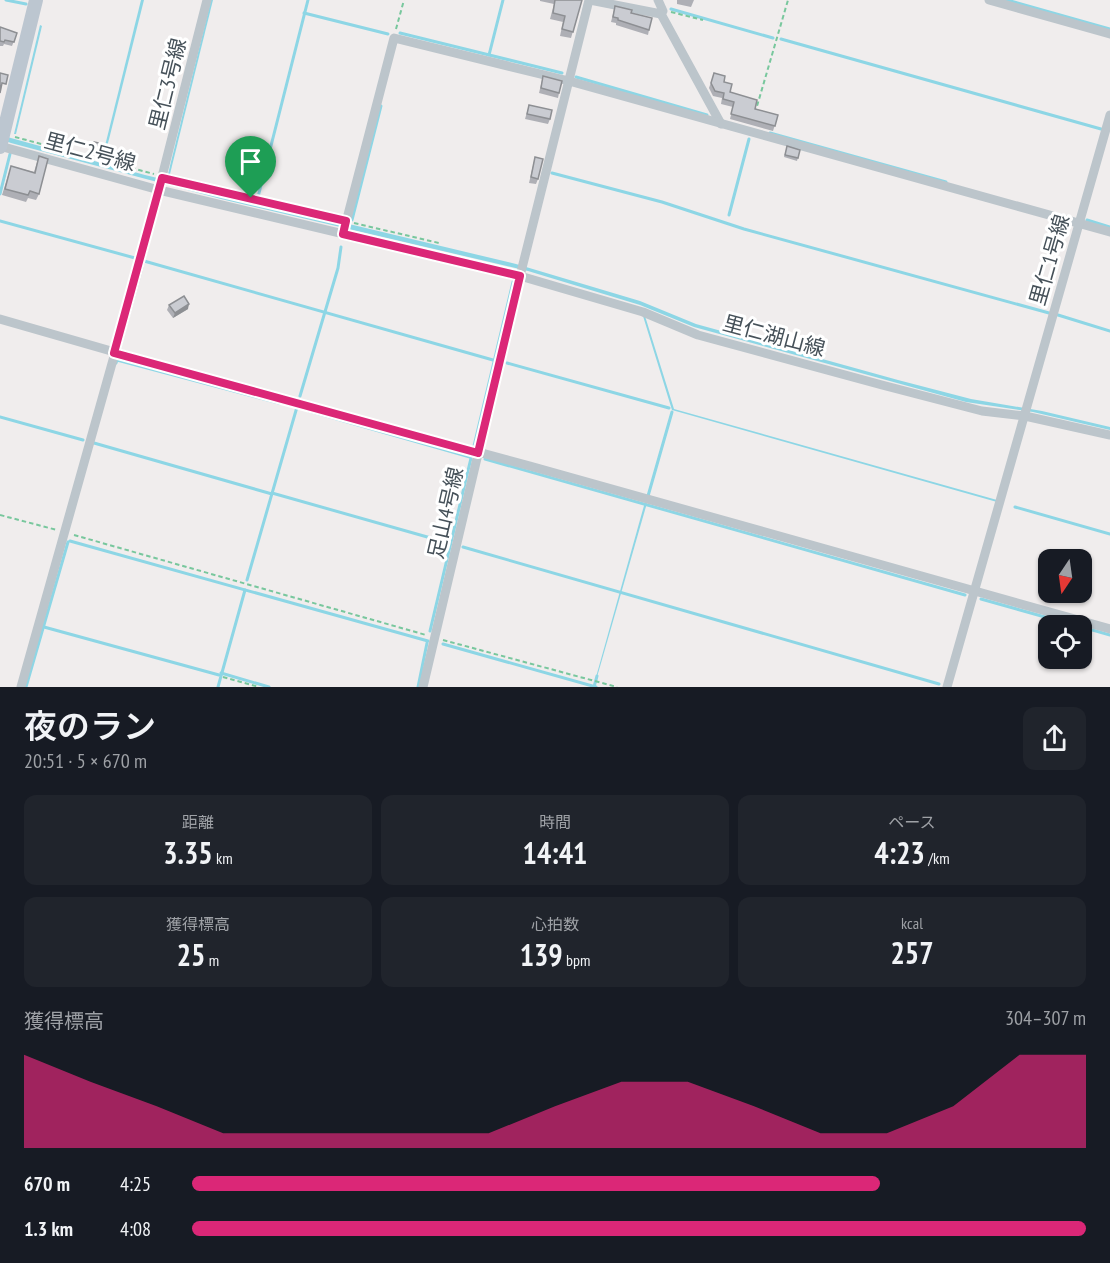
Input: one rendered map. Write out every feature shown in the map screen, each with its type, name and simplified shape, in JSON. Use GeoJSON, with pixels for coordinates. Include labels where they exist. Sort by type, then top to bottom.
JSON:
{"type":"FeatureCollection","features":[{"type":"Feature","properties":{"kind":"street"},"geometry":{"type":"LineString","coordinates":[[1,143],[36,0]]}},
{"type":"Feature","properties":{"kind":"street","name":"里仁3号線"},"geometry":{"type":"LineString","coordinates":[[21,687],[138,271],[207,0]]}},
{"type":"Feature","properties":{"kind":"street"},"geometry":{"type":"LineString","coordinates":[[520,276],[590,0],[662,12]]}},
{"type":"Feature","properties":{"kind":"street"},"geometry":{"type":"LineString","coordinates":[[658,0],[662,12],[721,124]]}},
{"type":"Feature","properties":{"kind":"street"},"geometry":{"type":"LineString","coordinates":[[989,0],[1110,34]]}},
{"type":"Feature","properties":{"kind":"street"},"geometry":{"type":"LineString","coordinates":[[343,234],[394,38],[569,81],[1110,232]]}},
{"type":"Feature","properties":{"kind":"street","name":"里仁1号線"},"geometry":{"type":"LineString","coordinates":[[1025,416],[1110,115]]}},
{"type":"Feature","properties":{"kind":"street","name":"里仁2号線"},"geometry":{"type":"LineString","coordinates":[[1,143],[159,190],[520,276]]}},
{"type":"Feature","properties":{"kind":"street","name":"里仁湖山線"},"geometry":{"type":"LineString","coordinates":[[520,276],[643,312],[698,335],[982,411],[1025,416],[1110,435]]}},
{"type":"Feature","properties":{"kind":"street","name":"足山4号線"},"geometry":{"type":"LineString","coordinates":[[423,687],[520,276]]}},
{"type":"Feature","properties":{"kind":"street"},"geometry":{"type":"LineString","coordinates":[[0,319],[114,353],[478,453],[530,465],[1110,629]]}},
{"type":"Feature","properties":{"kind":"street"},"geometry":{"type":"LineString","coordinates":[[947,687],[1025,416]]}},
{"type":"Feature","properties":{"kind":"path"},"geometry":{"type":"LineString","coordinates":[[394,38],[404,0]]}},
{"type":"Feature","properties":{"kind":"path"},"geometry":{"type":"LineString","coordinates":[[750,132],[788,0]]}},
{"type":"Feature","properties":{"kind":"path"},"geometry":{"type":"LineString","coordinates":[[662,12],[703,20]]}},
{"type":"Feature","properties":{"kind":"path"},"geometry":{"type":"LineString","coordinates":[[1,143],[163,177],[439,243]]}},
{"type":"Feature","properties":{"kind":"path"},"geometry":{"type":"LineString","coordinates":[[0,515],[617,687]]}},
{"type":"Feature","properties":{"kind":"path"},"geometry":{"type":"LineString","coordinates":[[223,676],[259,687]]}},
{"type":"Feature","properties":{"kind":"water"},"geometry":{"type":"Polygon","coordinates":[[[141,0],[144,0],[104,159],[102,158],[141,0]]]}},
{"type":"Feature","properties":{"kind":"water"},"geometry":{"type":"Polygon","coordinates":[[[211,0],[213,0],[169,178],[167,178],[211,0]]]}},
{"type":"Feature","properties":{"kind":"water"},"geometry":{"type":"Polygon","coordinates":[[[40,25],[42,26],[16,134],[14,134],[40,25]]]}},
{"type":"Feature","properties":{"kind":"water"},"geometry":{"type":"Polygon","coordinates":[[[0,135],[145,175],[516,264],[640,301],[696,324],[971,399],[1042,411],[1110,427],[1110,430],[1033,412],[966,402],[694,327],[640,305],[528,271],[221,199],[11,143],[0,139],[0,135]]]}},
{"type":"Feature","properties":{"kind":"water"},"geometry":{"type":"Polygon","coordinates":[[[643,316],[645,316],[674,409],[997,500],[997,502],[672,410],[643,316]]]}},
{"type":"Feature","properties":{"kind":"water"},"geometry":{"type":"Polygon","coordinates":[[[645,502],[647,503],[596,677],[645,502]]]}},
{"type":"Feature","properties":{"kind":"building"},"geometry":{"type":"Polygon","coordinates":[[[555,0],[582,0],[573,32],[562,29],[565,16],[553,13],[555,0]]]}},
{"type":"Feature","properties":{"kind":"building"},"geometry":{"type":"Polygon","coordinates":[[[615,6],[652,18],[649,30],[613,17],[615,6]]]}},
{"type":"Feature","properties":{"kind":"building"},"geometry":{"type":"Polygon","coordinates":[[[0,27],[17,33],[14,42],[0,41],[0,27]]]}},
{"type":"Feature","properties":{"kind":"building"},"geometry":{"type":"Polygon","coordinates":[[[0,73],[8,75],[6,84],[2,83],[0,93],[0,73]]]}},
{"type":"Feature","properties":{"kind":"building"},"geometry":{"type":"Polygon","coordinates":[[[714,73],[725,76],[724,82],[732,84],[730,92],[757,100],[755,109],[778,115],[775,126],[731,114],[734,102],[723,99],[724,93],[715,91],[711,83],[714,73]]]}},
{"type":"Feature","properties":{"kind":"building"},"geometry":{"type":"Polygon","coordinates":[[[543,76],[562,81],[559,93],[541,88],[543,76]]]}},
{"type":"Feature","properties":{"kind":"building"},"geometry":{"type":"Polygon","coordinates":[[[529,105],[552,110],[550,119],[527,114],[529,105]]]}},
{"type":"Feature","properties":{"kind":"building"},"geometry":{"type":"Polygon","coordinates":[[[94,142],[104,144],[101,154],[92,152],[94,142]]]}},
{"type":"Feature","properties":{"kind":"building"},"geometry":{"type":"Polygon","coordinates":[[[787,146],[800,150],[798,158],[785,155],[787,146]]]}},
{"type":"Feature","properties":{"kind":"building"},"geometry":{"type":"Polygon","coordinates":[[[39,156],[48,159],[39,194],[30,191],[28,195],[5,189],[11,166],[35,173],[39,156]]]}},
{"type":"Feature","properties":{"kind":"building"},"geometry":{"type":"Polygon","coordinates":[[[535,157],[543,159],[538,179],[531,177],[535,157]]]}},
{"type":"Feature","properties":{"kind":"building"},"geometry":{"type":"Polygon","coordinates":[[[184,296],[189,304],[175,313],[169,305],[184,296]]]}},
{"type":"Feature","properties":{"kind":"waterway"},"geometry":{"type":"LineString","coordinates":[[6,0],[26,4]]}},
{"type":"Feature","properties":{"kind":"waterway"},"geometry":{"type":"LineString","coordinates":[[258,197],[308,0]]}},
{"type":"Feature","properties":{"kind":"waterway"},"geometry":{"type":"LineString","coordinates":[[489,55],[503,0]]}},
{"type":"Feature","properties":{"kind":"waterway"},"geometry":{"type":"LineString","coordinates":[[1007,0],[1110,29]]}},
{"type":"Feature","properties":{"kind":"waterway"},"geometry":{"type":"LineString","coordinates":[[671,9],[773,38]]}},
{"type":"Feature","properties":{"kind":"waterway"},"geometry":{"type":"LineString","coordinates":[[304,13],[388,34]]}},
{"type":"Feature","properties":{"kind":"waterway"},"geometry":{"type":"LineString","coordinates":[[400,33],[562,73]]}},
{"type":"Feature","properties":{"kind":"waterway"},"geometry":{"type":"LineString","coordinates":[[781,39],[1101,129]]}},
{"type":"Feature","properties":{"kind":"waterway"},"geometry":{"type":"LineString","coordinates":[[576,77],[707,115]]}},
{"type":"Feature","properties":{"kind":"waterway"},"geometry":{"type":"LineString","coordinates":[[352,220],[381,106]]}},
{"type":"Feature","properties":{"kind":"waterway"},"geometry":{"type":"LineString","coordinates":[[770,133],[946,182]]}},
{"type":"Feature","properties":{"kind":"waterway"},"geometry":{"type":"LineString","coordinates":[[729,215],[749,139]]}},
{"type":"Feature","properties":{"kind":"waterway"},"geometry":{"type":"LineString","coordinates":[[0,194],[10,154]]}},
{"type":"Feature","properties":{"kind":"waterway"},"geometry":{"type":"LineString","coordinates":[[552,173],[662,202],[744,229],[1049,313]]}},
{"type":"Feature","properties":{"kind":"waterway"},"geometry":{"type":"LineString","coordinates":[[1087,220],[1110,227]]}},
{"type":"Feature","properties":{"kind":"waterway"},"geometry":{"type":"LineString","coordinates":[[0,221],[135,258]]}},
{"type":"Feature","properties":{"kind":"waterway"},"geometry":{"type":"LineString","coordinates":[[300,396],[338,268],[341,247]]}},
{"type":"Feature","properties":{"kind":"waterway"},"geometry":{"type":"LineString","coordinates":[[144,261],[493,360]]}},
{"type":"Feature","properties":{"kind":"waterway"},"geometry":{"type":"LineString","coordinates":[[474,446],[513,282]]}},
{"type":"Feature","properties":{"kind":"waterway"},"geometry":{"type":"LineString","coordinates":[[1058,315],[1110,331]]}},
{"type":"Feature","properties":{"kind":"waterway"},"geometry":{"type":"LineString","coordinates":[[116,363],[117,360],[279,403]]}},
{"type":"Feature","properties":{"kind":"waterway"},"geometry":{"type":"LineString","coordinates":[[507,363],[669,408]]}},
{"type":"Feature","properties":{"kind":"waterway"},"geometry":{"type":"LineString","coordinates":[[247,580],[297,407]]}},
{"type":"Feature","properties":{"kind":"waterway"},"geometry":{"type":"LineString","coordinates":[[309,411],[470,457]]}},
{"type":"Feature","properties":{"kind":"waterway"},"geometry":{"type":"LineString","coordinates":[[648,496],[672,412]]}},
{"type":"Feature","properties":{"kind":"waterway"},"geometry":{"type":"LineString","coordinates":[[0,417],[83,440]]}},
{"type":"Feature","properties":{"kind":"waterway"},"geometry":{"type":"LineString","coordinates":[[94,443],[272,494]]}},
{"type":"Feature","properties":{"kind":"waterway"},"geometry":{"type":"LineString","coordinates":[[430,631],[471,458]]}},
{"type":"Feature","properties":{"kind":"waterway"},"geometry":{"type":"LineString","coordinates":[[485,459],[965,595]]}},
{"type":"Feature","properties":{"kind":"waterway"},"geometry":{"type":"LineString","coordinates":[[272,493],[445,542]]}},
{"type":"Feature","properties":{"kind":"waterway"},"geometry":{"type":"LineString","coordinates":[[1015,507],[1110,534]]}},
{"type":"Feature","properties":{"kind":"waterway"},"geometry":{"type":"LineString","coordinates":[[70,541],[428,641]]}},
{"type":"Feature","properties":{"kind":"waterway"},"geometry":{"type":"LineString","coordinates":[[26,687],[68,542]]}},
{"type":"Feature","properties":{"kind":"waterway"},"geometry":{"type":"LineString","coordinates":[[463,547],[939,684]]}},
{"type":"Feature","properties":{"kind":"waterway"},"geometry":{"type":"LineString","coordinates":[[218,687],[245,590]]}},
{"type":"Feature","properties":{"kind":"waterway"},"geometry":{"type":"LineString","coordinates":[[981,599],[1038,615]]}},
{"type":"Feature","properties":{"kind":"waterway"},"geometry":{"type":"LineString","coordinates":[[44,627],[219,675]]}},
{"type":"Feature","properties":{"kind":"waterway"},"geometry":{"type":"LineString","coordinates":[[1092,630],[1110,635]]}},
{"type":"Feature","properties":{"kind":"waterway"},"geometry":{"type":"LineString","coordinates":[[418,687],[427,643]]}},
{"type":"Feature","properties":{"kind":"waterway"},"geometry":{"type":"LineString","coordinates":[[443,644],[596,687]]}},
{"type":"Feature","properties":{"kind":"waterway"},"geometry":{"type":"LineString","coordinates":[[221,673],[269,687]]}},
{"type":"Feature","properties":{"kind":"waterway"},"geometry":{"type":"LineString","coordinates":[[594,687],[597,676]]}},
{"type":"Feature","properties":{"kind":"route"},"geometry":{"type":"LineString","coordinates":[[162,178],[251,198],[346,221],[343,234],[520,276],[478,453],[304,403],[114,353],[162,178]]}}]}
